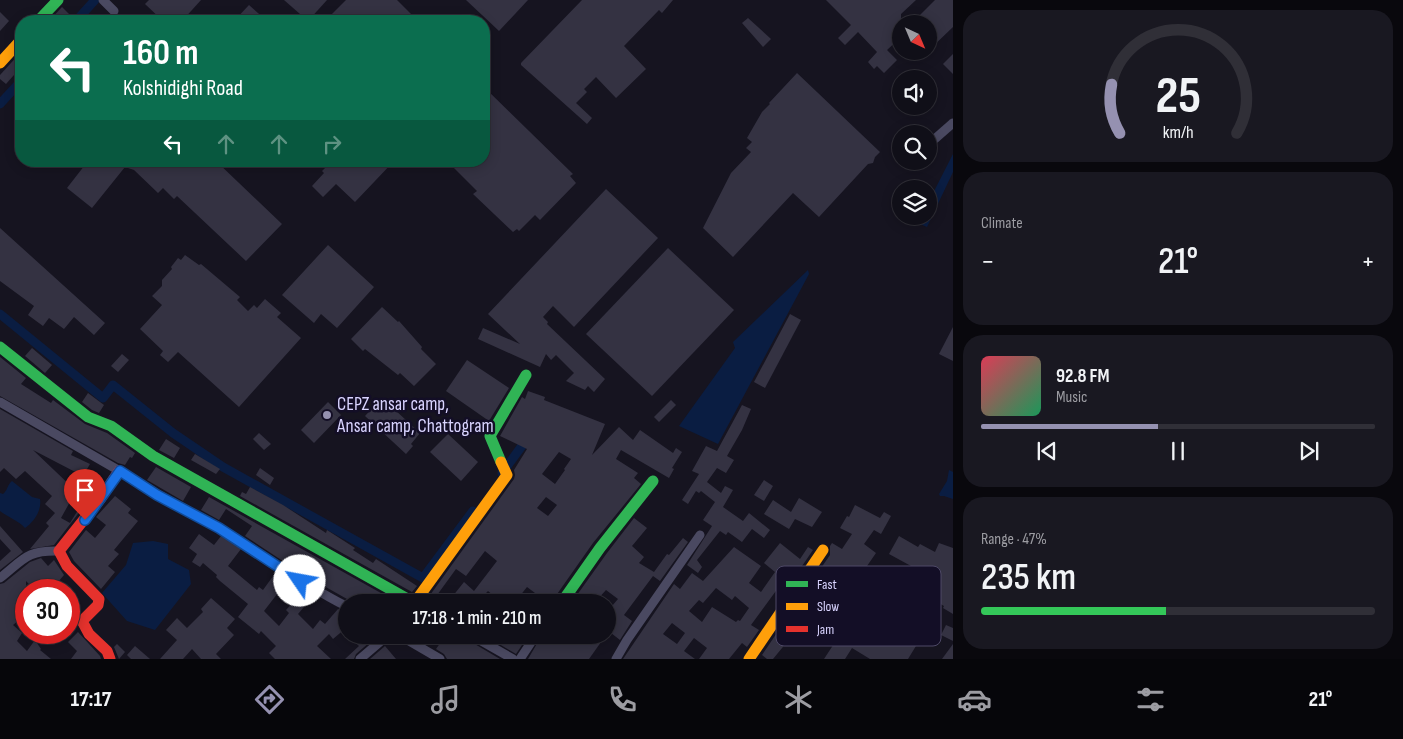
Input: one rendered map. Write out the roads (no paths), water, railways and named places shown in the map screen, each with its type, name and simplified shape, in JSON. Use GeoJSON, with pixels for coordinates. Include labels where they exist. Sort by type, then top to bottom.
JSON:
{"type":"FeatureCollection","features":[{"type":"Feature","properties":{"kind":"street"},"geometry":{"type":"LineString","coordinates":[[44,15],[58,0]]}},
{"type":"Feature","properties":{"kind":"street"},"geometry":{"type":"LineString","coordinates":[[103,0],[114,11]]}},
{"type":"Feature","properties":{"kind":"street"},"geometry":{"type":"LineString","coordinates":[[0,63],[15,47]]}},
{"type":"Feature","properties":{"kind":"street"},"geometry":{"type":"LineString","coordinates":[[937,137],[953,123]]}},
{"type":"Feature","properties":{"kind":"street"},"geometry":{"type":"LineString","coordinates":[[0,347],[88,417],[111,426],[153,456],[400,594]]}},
{"type":"Feature","properties":{"kind":"street"},"geometry":{"type":"LineString","coordinates":[[420,594],[507,475],[490,436],[526,375]]}},
{"type":"Feature","properties":{"kind":"street"},"geometry":{"type":"LineString","coordinates":[[0,402],[120,471],[157,495],[219,528],[315,591],[338,602]]}},
{"type":"Feature","properties":{"kind":"street"},"geometry":{"type":"LineString","coordinates":[[59,551],[102,498],[120,471]]}},
{"type":"Feature","properties":{"kind":"street"},"geometry":{"type":"LineString","coordinates":[[568,594],[600,548],[653,481]]}},
{"type":"Feature","properties":{"kind":"street"},"geometry":{"type":"LineString","coordinates":[[616,659],[627,640],[700,535]]}},
{"type":"Feature","properties":{"kind":"street"},"geometry":{"type":"LineString","coordinates":[[0,578],[26,556],[41,550],[59,551]]}},
{"type":"Feature","properties":{"kind":"street"},"geometry":{"type":"LineString","coordinates":[[812,566],[823,550]]}},
{"type":"Feature","properties":{"kind":"street"},"geometry":{"type":"LineString","coordinates":[[59,551],[67,566],[99,599],[98,605],[82,621],[89,634],[106,651],[110,659]]}},
{"type":"Feature","properties":{"kind":"street"},"geometry":{"type":"LineString","coordinates":[[749,659],[776,619]]}},
{"type":"Feature","properties":{"kind":"street"},"geometry":{"type":"LineString","coordinates":[[360,659],[378,644]]}},
{"type":"Feature","properties":{"kind":"street"},"geometry":{"type":"LineString","coordinates":[[414,644],[440,659]]}},
{"type":"Feature","properties":{"kind":"street"},"geometry":{"type":"LineString","coordinates":[[487,644],[513,659]]}},
{"type":"Feature","properties":{"kind":"street"},"geometry":{"type":"LineString","coordinates":[[520,659],[530,644]]}},
{"type":"Feature","properties":{"kind":"water"},"geometry":{"type":"Polygon","coordinates":[[[953,154],[953,172],[937,206],[937,185],[953,154]]]}},
{"type":"Feature","properties":{"kind":"water"},"geometry":{"type":"Polygon","coordinates":[[[808,270],[809,274],[718,444],[679,426],[735,348],[733,342],[808,270]]]}},
{"type":"Feature","properties":{"kind":"water"},"geometry":{"type":"Polygon","coordinates":[[[949,470],[953,472],[953,499],[940,496],[939,494],[947,481],[949,470]]]}},
{"type":"Feature","properties":{"kind":"water"},"geometry":{"type":"Polygon","coordinates":[[[12,481],[32,497],[40,499],[37,515],[25,528],[0,511],[0,493],[3,494],[5,492],[12,481]]]}},
{"type":"Feature","properties":{"kind":"water"},"geometry":{"type":"Polygon","coordinates":[[[153,541],[168,544],[168,559],[189,570],[191,584],[155,630],[127,621],[102,593],[126,565],[133,543],[153,541]]]}},
{"type":"Feature","properties":{"kind":"waterway"},"geometry":{"type":"LineString","coordinates":[[81,15],[95,0]]}},
{"type":"Feature","properties":{"kind":"waterway"},"geometry":{"type":"LineString","coordinates":[[0,104],[15,88]]}},
{"type":"Feature","properties":{"kind":"waterway"},"geometry":{"type":"LineString","coordinates":[[0,314],[103,398],[113,385],[173,433],[223,467],[423,578],[473,511]]}},
{"type":"Feature","properties":{"kind":"waterway"},"geometry":{"type":"LineString","coordinates":[[502,473],[527,439]]}},
{"type":"Feature","properties":{"kind":"place","name":"CEPZ ansar camp, Ansar camp, Chattogram"},"geometry":{"type":"Point","coordinates":[327,415]}}]}
